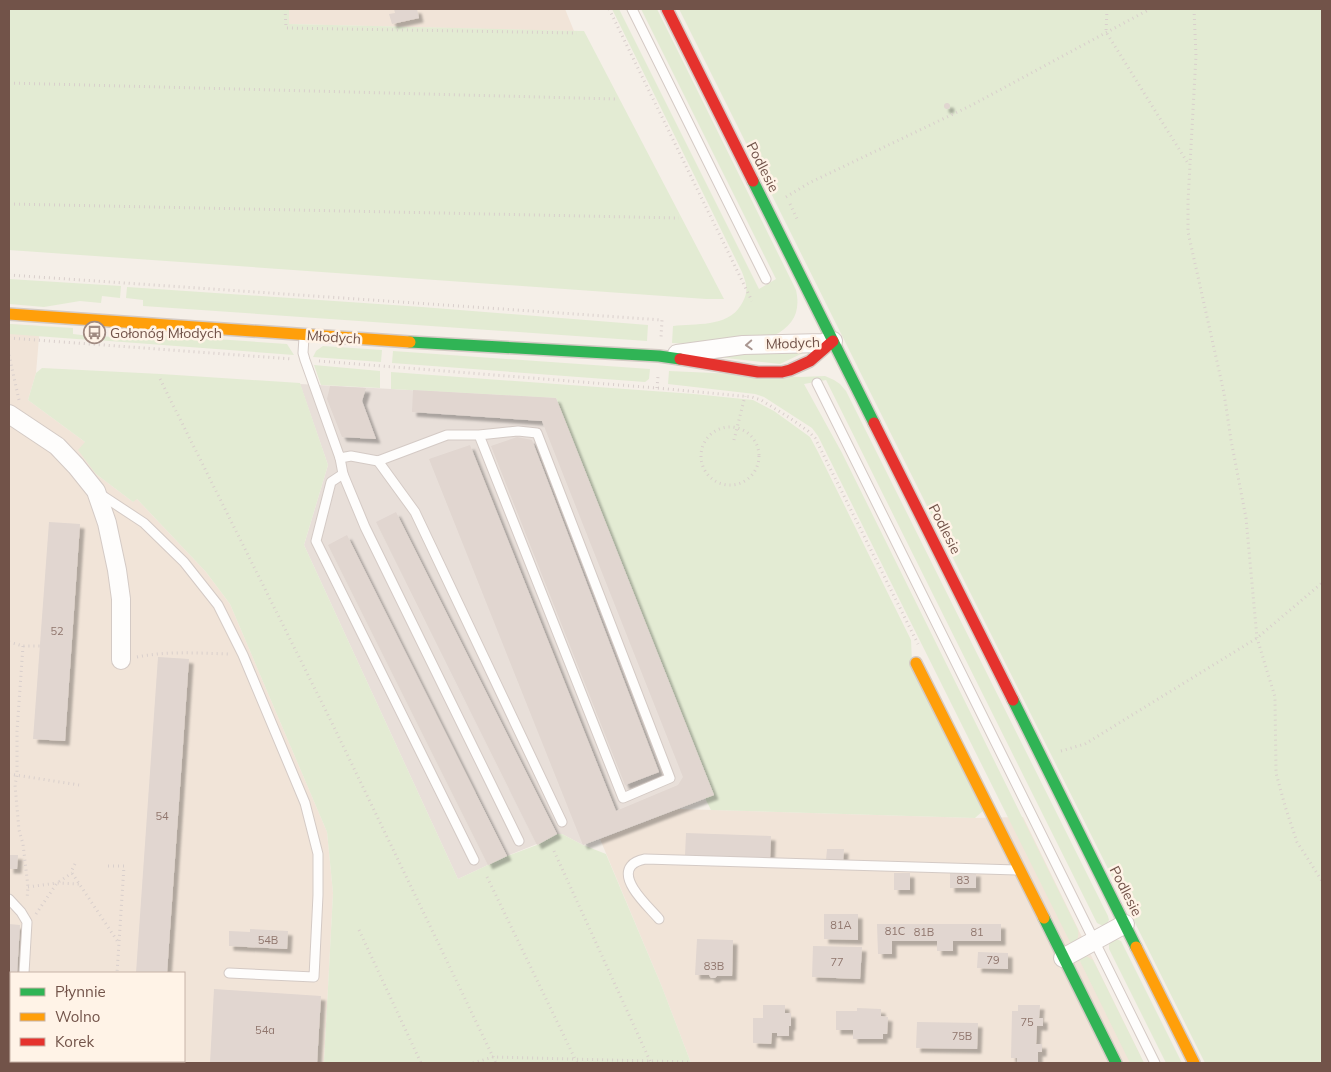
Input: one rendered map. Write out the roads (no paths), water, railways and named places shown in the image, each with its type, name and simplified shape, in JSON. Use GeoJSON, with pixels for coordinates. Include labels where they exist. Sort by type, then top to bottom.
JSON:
{"type":"FeatureCollection","features":[{"type":"Feature","properties":{"kind":"street","name":"Podlesie"},"geometry":{"type":"LineString","coordinates":[[667,9],[1194,1063]]}},
{"type":"Feature","properties":{"kind":"street","name":"Młodych"},"geometry":{"type":"LineString","coordinates":[[9,314],[388,341],[660,349],[833,341]]}},
{"type":"Feature","properties":{"kind":"street","name":"Młodych"},"geometry":{"type":"LineString","coordinates":[[660,349],[758,372],[782,372],[810,361],[833,341]]}},
{"type":"Feature","properties":{"kind":"street"},"geometry":{"type":"LineString","coordinates":[[13,417],[57,446],[96,491],[107,523],[117,570],[121,599],[121,660]]}},
{"type":"Feature","properties":{"kind":"street"},"geometry":{"type":"LineString","coordinates":[[916,663],[1116,1063]]}},
{"type":"Feature","properties":{"kind":"street"},"geometry":{"type":"LineString","coordinates":[[1063,958],[1125,924]]}},
{"type":"Feature","properties":{"kind":"lane"},"geometry":{"type":"LineString","coordinates":[[632,9],[766,279]]}},
{"type":"Feature","properties":{"kind":"lane"},"geometry":{"type":"LineString","coordinates":[[304,334],[303,353],[305,360],[340,458],[342,474],[364,527],[519,841]]}},
{"type":"Feature","properties":{"kind":"lane"},"geometry":{"type":"LineString","coordinates":[[817,383],[1156,1063]]}},
{"type":"Feature","properties":{"kind":"lane"},"geometry":{"type":"LineString","coordinates":[[340,458],[351,456],[378,461],[448,435],[479,435],[518,430],[537,433],[670,778],[623,798],[479,435]]}},
{"type":"Feature","properties":{"kind":"lane"},"geometry":{"type":"LineString","coordinates":[[378,461],[415,512],[562,822]]}},
{"type":"Feature","properties":{"kind":"lane"},"geometry":{"type":"LineString","coordinates":[[342,474],[332,482],[316,541],[474,860]]}},
{"type":"Feature","properties":{"kind":"lane"},"geometry":{"type":"LineString","coordinates":[[96,491],[144,523],[184,562],[218,605],[243,655],[305,803],[318,854],[314,977],[229,973]]}},
{"type":"Feature","properties":{"kind":"lane"},"geometry":{"type":"LineString","coordinates":[[659,919],[634,891],[629,881],[628,872],[631,866],[645,859],[1019,870]]}},
{"type":"Feature","properties":{"kind":"lane"},"geometry":{"type":"LineString","coordinates":[[9,898],[27,922],[24,972]]}},
{"type":"Feature","properties":{"kind":"place","name":"Gołonóg Młodych"},"geometry":{"type":"Point","coordinates":[94,333]}}]}
